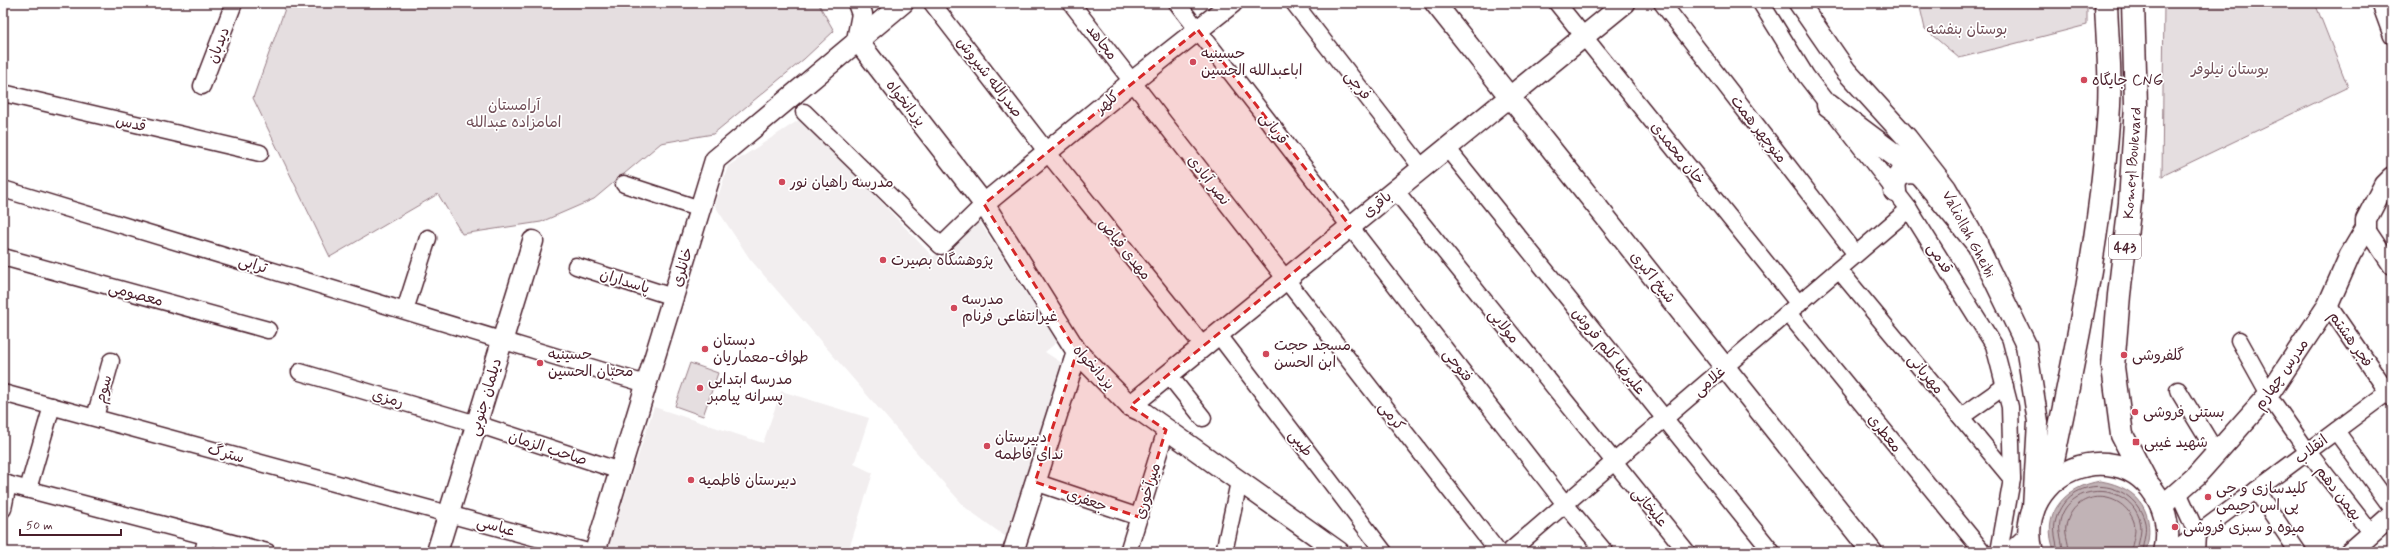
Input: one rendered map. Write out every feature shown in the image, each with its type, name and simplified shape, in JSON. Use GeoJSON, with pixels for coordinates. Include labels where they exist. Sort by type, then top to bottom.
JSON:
{"type":"FeatureCollection","features":[{"type":"Feature","properties":{"kind":"main road","name":"Komeyl Boulevard"},"geometry":{"type":"LineString","coordinates":[[2048,484],[2087,297],[2104,158],[2110,104],[2106,3]]}},
{"type":"Feature","properties":{"kind":"main road","name":"Komeyl Boulevard"},"geometry":{"type":"LineString","coordinates":[[2133,3],[2136,105],[2130,203],[2119,295],[2113,367],[2122,435],[2147,483],[2170,499],[2167,523],[2168,542],[2165,552]]}},
{"type":"Feature","properties":{"kind":"main road"},"geometry":{"type":"LineString","coordinates":[[1828,105],[1920,174],[1976,242]]}},
{"type":"Feature","properties":{"kind":"main road"},"geometry":{"type":"LineString","coordinates":[[1896,191],[1895,182],[1901,174],[1909,171],[1920,174]]}},
{"type":"Feature","properties":{"kind":"main road"},"geometry":{"type":"LineString","coordinates":[[2025,547],[2033,507],[2048,484],[2066,471],[2086,464],[2108,464],[2129,471],[2147,483]]}},
{"type":"Feature","properties":{"kind":"street","name":"دیدبان"},"geometry":{"type":"LineString","coordinates":[[202,86],[234,3]]}},
{"type":"Feature","properties":{"kind":"street"},"geometry":{"type":"LineString","coordinates":[[857,40],[862,14],[858,3]]}},
{"type":"Feature","properties":{"kind":"street","name":"خانلری"},"geometry":{"type":"LineString","coordinates":[[595,552],[715,160],[903,3]]}},
{"type":"Feature","properties":{"kind":"street","name":"صدرالله شیروش"},"geometry":{"type":"LineString","coordinates":[[932,3],[1047,152]]}},
{"type":"Feature","properties":{"kind":"street","name":"مجاهد"},"geometry":{"type":"LineString","coordinates":[[1071,3],[1132,82]]}},
{"type":"Feature","properties":{"kind":"street","name":"قربانی"},"geometry":{"type":"LineString","coordinates":[[1177,3],[1350,226]]}},
{"type":"Feature","properties":{"kind":"street","name":"کلهر"},"geometry":{"type":"LineString","coordinates":[[984,204],[1132,82],[1232,3]]}},
{"type":"Feature","properties":{"kind":"street","name":"فرجی"},"geometry":{"type":"LineString","coordinates":[[1294,3],[1422,168]]}},
{"type":"Feature","properties":{"kind":"street","name":"شیخ اکبری"},"geometry":{"type":"LineString","coordinates":[[1435,3],[1872,552]]}},
{"type":"Feature","properties":{"kind":"street","name":"خان محمدی"},"geometry":{"type":"LineString","coordinates":[[1557,3],[1585,36],[1793,308]]}},
{"type":"Feature","properties":{"kind":"street","name":"باقری"},"geometry":{"type":"LineString","coordinates":[[1130,406],[1625,3]]}},
{"type":"Feature","properties":{"kind":"street","name":"منوچهر همت"},"geometry":{"type":"LineString","coordinates":[[1662,3],[1856,254]]}},
{"type":"Feature","properties":{"kind":"street","name":"قدمی"},"geometry":{"type":"LineString","coordinates":[[1761,3],[1806,76],[1909,209],[1994,345],[2010,407],[2012,479],[1999,552]]}},
{"type":"Feature","properties":{"kind":"street","name":"Valiollah Gheibi"},"geometry":{"type":"LineString","coordinates":[[1799,3],[1846,71],[1907,138],[1946,188],[1976,242],[2026,345],[2038,422],[2033,507]]}},
{"type":"Feature","properties":{"kind":"street"},"geometry":{"type":"LineString","coordinates":[[2380,3],[2392,36]]}},
{"type":"Feature","properties":{"kind":"street","name":"یزدانخواه"},"geometry":{"type":"LineString","coordinates":[[857,40],[984,204],[1077,352],[1130,406],[1141,411],[1239,482],[1317,545],[1339,552]]}},
{"type":"Feature","properties":{"kind":"street","name":"نصر آبادی"},"geometry":{"type":"LineString","coordinates":[[1132,82],[1286,279]]}},
{"type":"Feature","properties":{"kind":"street","name":"قدس"},"geometry":{"type":"LineString","coordinates":[[3,93],[260,153]]}},
{"type":"Feature","properties":{"kind":"street"},"geometry":{"type":"LineString","coordinates":[[804,112],[941,246],[984,204]]}},
{"type":"Feature","properties":{"kind":"street","name":"علیرضا کلم فروش"},"geometry":{"type":"LineString","coordinates":[[1447,148],[1772,552]]}},
{"type":"Feature","properties":{"kind":"street","name":"مهدی فیاض"},"geometry":{"type":"LineString","coordinates":[[1047,152],[1210,340]]}},
{"type":"Feature","properties":{"kind":"street","name":"مدرس چهارم"},"geometry":{"type":"LineString","coordinates":[[2170,499],[2272,399],[2328,305],[2350,255],[2384,185],[2392,177]]}},
{"type":"Feature","properties":{"kind":"street"},"geometry":{"type":"LineString","coordinates":[[624,184],[700,209]]}},
{"type":"Feature","properties":{"kind":"street","name":"ترابی"},"geometry":{"type":"LineString","coordinates":[[3,189],[646,384]]}},
{"type":"Feature","properties":{"kind":"street","name":"مولایی"},"geometry":{"type":"LineString","coordinates":[[1395,190],[1613,463]]}},
{"type":"Feature","properties":{"kind":"street","name":"مدرس چهارم"},"geometry":{"type":"LineString","coordinates":[[2366,224],[2392,193]]}},
{"type":"Feature","properties":{"kind":"street","name":"غلامی"},"geometry":{"type":"LineString","coordinates":[[1509,552],[1909,209]]}},
{"type":"Feature","properties":{"kind":"street"},"geometry":{"type":"LineString","coordinates":[[2366,224],[2392,267]]}},
{"type":"Feature","properties":{"kind":"street","name":"فتوحی"},"geometry":{"type":"LineString","coordinates":[[1350,226],[1565,504],[1605,552]]}},
{"type":"Feature","properties":{"kind":"street"},"geometry":{"type":"LineString","coordinates":[[406,310],[428,238]]}},
{"type":"Feature","properties":{"kind":"street","name":"دیلمان جنوبی"},"geometry":{"type":"LineString","coordinates":[[437,552],[533,241]]}},
{"type":"Feature","properties":{"kind":"street","name":"معصومی"},"geometry":{"type":"LineString","coordinates":[[3,257],[268,330]]}},
{"type":"Feature","properties":{"kind":"street","name":"پاسداران"},"geometry":{"type":"LineString","coordinates":[[576,266],[673,297]]}},
{"type":"Feature","properties":{"kind":"street","name":"مهربانی"},"geometry":{"type":"LineString","coordinates":[[1839,270],[2012,479]]}},
{"type":"Feature","properties":{"kind":"street","name":"کرمی"},"geometry":{"type":"LineString","coordinates":[[1286,279],[1498,552]]}},
{"type":"Feature","properties":{"kind":"street","name":"فجر هشتم"},"geometry":{"type":"LineString","coordinates":[[2328,305],[2391,393]]}},
{"type":"Feature","properties":{"kind":"street","name":"معطری"},"geometry":{"type":"LineString","coordinates":[[1793,308],[1983,552]]}},
{"type":"Feature","properties":{"kind":"street","name":"طیبی"},"geometry":{"type":"LineString","coordinates":[[1210,340],[1384,552]]}},
{"type":"Feature","properties":{"kind":"street","name":"بهمن دهم"},"geometry":{"type":"LineString","coordinates":[[2239,340],[2272,399],[2308,452],[2371,534]]}},
{"type":"Feature","properties":{"kind":"street"},"geometry":{"type":"LineString","coordinates":[[1013,552],[1077,352]]}},
{"type":"Feature","properties":{"kind":"street","name":"سوم"},"geometry":{"type":"LineString","coordinates":[[95,418],[111,361]]}},
{"type":"Feature","properties":{"kind":"street","name":"رمزی"},"geometry":{"type":"LineString","coordinates":[[300,372],[476,424]]}},
{"type":"Feature","properties":{"kind":"street"},"geometry":{"type":"LineString","coordinates":[[1168,374],[1203,418]]}},
{"type":"Feature","properties":{"kind":"street"},"geometry":{"type":"LineString","coordinates":[[1961,417],[2005,386]]}},
{"type":"Feature","properties":{"kind":"street"},"geometry":{"type":"LineString","coordinates":[[2178,390],[2217,454]]}},
{"type":"Feature","properties":{"kind":"street","name":"سترگ"},"geometry":{"type":"LineString","coordinates":[[3,393],[449,513]]}},
{"type":"Feature","properties":{"kind":"street","name":"انقلاب"},"geometry":{"type":"LineString","coordinates":[[2173,552],[2336,431],[2391,393]]}},
{"type":"Feature","properties":{"kind":"street"},"geometry":{"type":"LineString","coordinates":[[28,489],[52,406]]}},
{"type":"Feature","properties":{"kind":"street","name":"صاحب الزمان"},"geometry":{"type":"LineString","coordinates":[[476,424],[620,472]]}},
{"type":"Feature","properties":{"kind":"street","name":"میرآخوری"},"geometry":{"type":"LineString","coordinates":[[1131,551],[1138,517],[1166,430]]}},
{"type":"Feature","properties":{"kind":"street"},"geometry":{"type":"LineString","coordinates":[[2336,431],[2392,508]]}},
{"type":"Feature","properties":{"kind":"street","name":"علیخانی"},"geometry":{"type":"LineString","coordinates":[[1613,463],[1687,552]]}},
{"type":"Feature","properties":{"kind":"street","name":"جعفری"},"geometry":{"type":"LineString","coordinates":[[1035,482],[1138,517]]}},
{"type":"Feature","properties":{"kind":"street"},"geometry":{"type":"LineString","coordinates":[[1224,552],[1239,482]]}},
{"type":"Feature","properties":{"kind":"street"},"geometry":{"type":"LineString","coordinates":[[3,509],[6,483],[267,552]]}},
{"type":"Feature","properties":{"kind":"street"},"geometry":{"type":"LineString","coordinates":[[2256,490],[2298,552]]}},
{"type":"Feature","properties":{"kind":"street"},"geometry":{"type":"LineString","coordinates":[[2170,499],[2197,534],[2196,552]]}},
{"type":"Feature","properties":{"kind":"street","name":"عباسی"},"geometry":{"type":"LineString","coordinates":[[449,513],[588,552]]}},
{"type":"Feature","properties":{"kind":"street"},"geometry":{"type":"LineString","coordinates":[[2350,552],[2392,515]]}},
{"type":"Feature","properties":{"kind":"street"},"geometry":{"type":"LineString","coordinates":[[203,552],[207,536]]}},
{"type":"Feature","properties":{"kind":"highlighted area"},"geometry":{"type":"Polygon","coordinates":[[[1198,30],[1350,226],[1130,406],[1166,430],[1139,517],[1035,482],[1077,352],[984,204],[1198,30]]]}},
{"type":"Feature","properties":{"kind":"shaded area"},"geometry":{"type":"Polygon","coordinates":[[[802,118],[933,257],[978,219],[1057,342],[1045,352],[1062,363],[1006,537],[966,508],[924,461],[750,259],[715,206],[728,166],[802,118]]]}},
{"type":"Feature","properties":{"kind":"shaded area"},"geometry":{"type":"Polygon","coordinates":[[[781,391],[869,418],[854,464],[873,473],[848,552],[607,552],[654,407],[763,443],[781,391]]]}},
{"type":"Feature","properties":{"kind":"green space","name":"آرامستان امامزاده عبدالله"},"geometry":{"type":"Polygon","coordinates":[[[287,3],[818,3],[834,31],[804,59],[713,134],[661,143],[594,199],[541,222],[462,234],[438,194],[330,257],[253,98],[287,3]]]}},
{"type":"Feature","properties":{"kind":"green space","name":"بوستان بنفشه"},"geometry":{"type":"Polygon","coordinates":[[[1919,3],[2087,3],[2087,25],[1959,58],[1925,29],[1919,3]]]}},
{"type":"Feature","properties":{"kind":"green space","name":"بوستان نیلوفر"},"geometry":{"type":"Polygon","coordinates":[[[2164,3],[2315,3],[2348,87],[2162,176],[2164,3]]]}},
{"type":"Feature","properties":{"kind":"green space"},"geometry":{"type":"Polygon","coordinates":[[[690,363],[718,373],[703,416],[675,406],[690,363]]]}},
{"type":"Feature","properties":{"kind":"water"},"geometry":{"type":"Polygon","coordinates":[[[2101,481],[2115,484],[2126,490],[2135,496],[2142,504],[2149,525],[2149,538],[2146,552],[2055,552],[2051,539],[2050,526],[2058,504],[2076,489],[2101,481]]]}},
{"type":"Feature","properties":{"kind":"place","name":"حسینیه اباعبدالله الحسین"},"geometry":{"type":"Point","coordinates":[1193,62]}},
{"type":"Feature","properties":{"kind":"place","name":"جایگاه CNG"},"geometry":{"type":"Point","coordinates":[2084,80]}},
{"type":"Feature","properties":{"kind":"place","name":"مدرسه راهیان نور"},"geometry":{"type":"Point","coordinates":[782,182]}},
{"type":"Feature","properties":{"kind":"place","name":"پژوهشگاه بصیرت"},"geometry":{"type":"Point","coordinates":[883,260]}},
{"type":"Feature","properties":{"kind":"place","name":"مدرسه غیرانتفاعی فرنام"},"geometry":{"type":"Point","coordinates":[954,308]}},
{"type":"Feature","properties":{"kind":"place","name":"دبستان طواف-معماریان"},"geometry":{"type":"Point","coordinates":[705,349]}},
{"type":"Feature","properties":{"kind":"place","name":"مسجد حجت ابن الحسن"},"geometry":{"type":"Point","coordinates":[1266,354]}},
{"type":"Feature","properties":{"kind":"place","name":"گلفروشی"},"geometry":{"type":"Point","coordinates":[2124,355]}},
{"type":"Feature","properties":{"kind":"place","name":"حسینیه محبّان الحسین"},"geometry":{"type":"Point","coordinates":[540,363]}},
{"type":"Feature","properties":{"kind":"place","name":"مدرسه ابتدایی پسرانه پیامبر"},"geometry":{"type":"Point","coordinates":[700,388]}},
{"type":"Feature","properties":{"kind":"place","name":"بستنی فروشی"},"geometry":{"type":"Point","coordinates":[2135,412]}},
{"type":"Feature","properties":{"kind":"place","name":"شهید غیبی"},"geometry":{"type":"Point","coordinates":[2136,442]}},
{"type":"Feature","properties":{"kind":"place","name":"دبیرستان ندای فاطمه"},"geometry":{"type":"Point","coordinates":[987,446]}},
{"type":"Feature","properties":{"kind":"place","name":"دبیرستان فاطمیه"},"geometry":{"type":"Point","coordinates":[691,480]}},
{"type":"Feature","properties":{"kind":"place","name":"کلیدسازی و جی پی اس رحیمی"},"geometry":{"type":"Point","coordinates":[2208,497]}},
{"type":"Feature","properties":{"kind":"place","name":"میوه و سبزی فروشی"},"geometry":{"type":"Point","coordinates":[2175,527]}}]}
